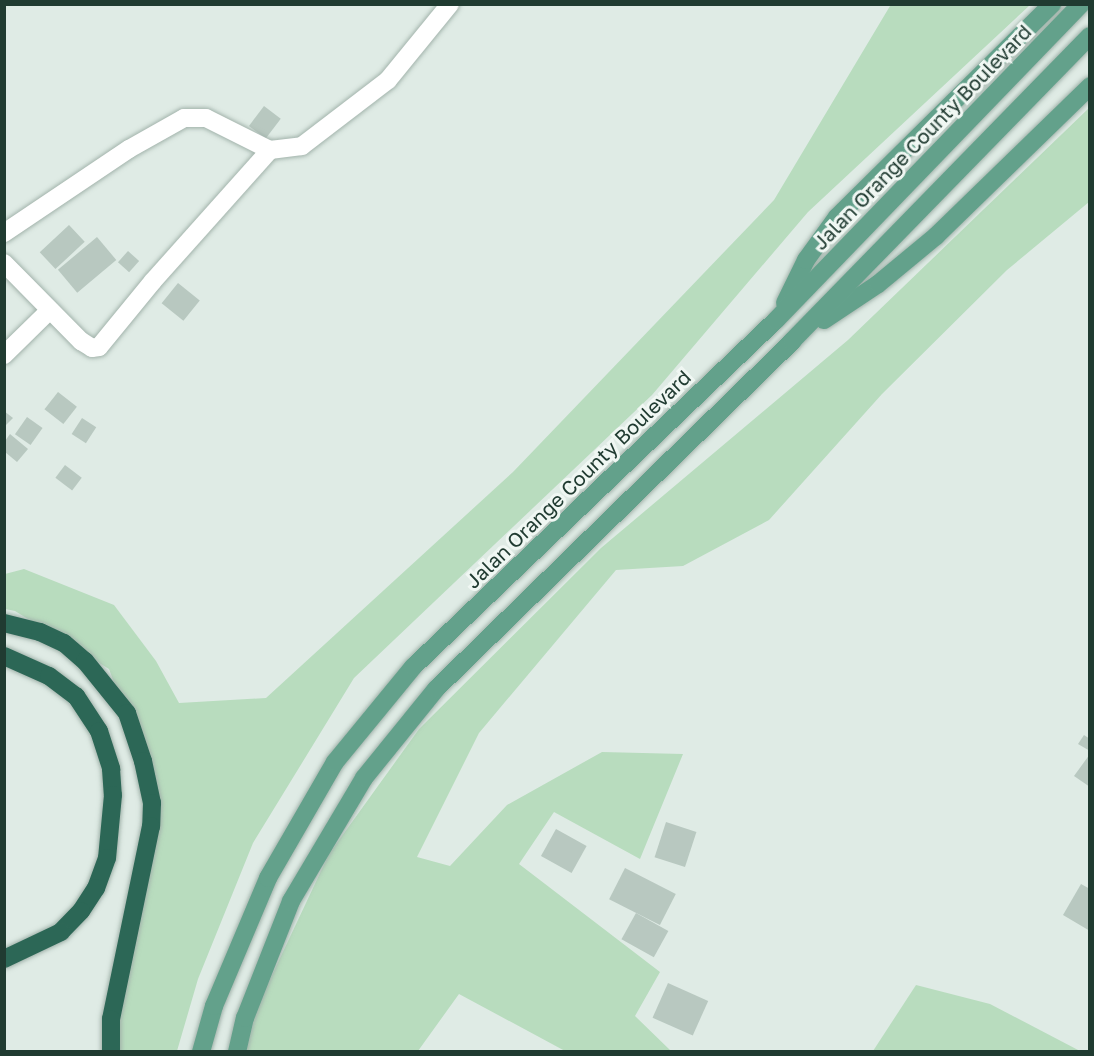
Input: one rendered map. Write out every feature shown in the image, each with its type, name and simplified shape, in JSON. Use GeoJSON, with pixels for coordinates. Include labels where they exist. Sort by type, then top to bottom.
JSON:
{"type":"FeatureCollection","features":[{"type":"Feature","properties":{"kind":"highway"},"geometry":{"type":"LineString","coordinates":[[4,623],[40,632],[64,643],[86,661],[127,713],[143,761],[152,803],[152,826],[111,1019],[111,1052]]}},
{"type":"Feature","properties":{"kind":"highway"},"geometry":{"type":"LineString","coordinates":[[4,656],[50,676],[76,696],[99,731],[111,770],[113,795],[107,858],[96,888],[81,911],[61,932],[4,959]]}},
{"type":"Feature","properties":{"kind":"main road"},"geometry":{"type":"LineString","coordinates":[[776,320],[806,260],[837,217],[1052,4]]}},
{"type":"Feature","properties":{"kind":"main road","name":"Jalan Orange County Boulevard"},"geometry":{"type":"LineString","coordinates":[[201,1052],[214,1006],[268,878],[335,762],[413,668],[776,320],[1081,4]]}},
{"type":"Feature","properties":{"kind":"main road"},"geometry":{"type":"LineString","coordinates":[[237,1052],[244,1018],[291,901],[364,778],[436,689],[792,342],[1089,36]]}},
{"type":"Feature","properties":{"kind":"main road"},"geometry":{"type":"LineString","coordinates":[[792,342],[878,284],[936,236],[1089,86]]}},
{"type":"Feature","properties":{"kind":"street"},"geometry":{"type":"LineString","coordinates":[[4,233],[69,193],[129,149],[184,118],[206,118],[270,150],[302,146],[344,117],[388,80],[450,4]]}},
{"type":"Feature","properties":{"kind":"street"},"geometry":{"type":"LineString","coordinates":[[4,263],[86,345],[92,348],[106,343],[153,281],[270,150]]}},
{"type":"Feature","properties":{"kind":"street"},"geometry":{"type":"LineString","coordinates":[[4,355],[50,311]]}},
{"type":"Feature","properties":{"kind":"green space"},"geometry":{"type":"Polygon","coordinates":[[[1030,5],[808,212],[652,395],[354,678],[253,843],[198,979],[177,1051],[110,1051],[153,786],[109,669],[15,611],[5,609],[5,574],[24,569],[114,605],[156,661],[179,703],[266,698],[513,472],[774,200],[890,6],[1030,5]]]}},
{"type":"Feature","properties":{"kind":"green space"},"geometry":{"type":"Polygon","coordinates":[[[1089,108],[1089,202],[1007,270],[882,394],[769,520],[683,566],[616,570],[479,733],[417,857],[450,866],[507,805],[602,752],[683,754],[640,859],[554,812],[519,864],[660,972],[635,1016],[671,1051],[565,1051],[459,994],[418,1051],[246,1052],[257,1007],[329,854],[419,729],[601,548],[848,340],[1089,108]]]}},
{"type":"Feature","properties":{"kind":"green space"},"geometry":{"type":"Polygon","coordinates":[[[916,985],[990,1004],[1080,1051],[873,1051],[916,985]]]}},
{"type":"Feature","properties":{"kind":"building"},"geometry":{"type":"Polygon","coordinates":[[[264,106],[281,119],[266,139],[249,126],[264,106]]]}},
{"type":"Feature","properties":{"kind":"building"},"geometry":{"type":"Polygon","coordinates":[[[69,225],[85,242],[55,269],[40,252],[69,225]]]}},
{"type":"Feature","properties":{"kind":"building"},"geometry":{"type":"Polygon","coordinates":[[[97,237],[116,260],[77,293],[58,270],[97,237]]]}},
{"type":"Feature","properties":{"kind":"building"},"geometry":{"type":"Polygon","coordinates":[[[128,251],[139,261],[129,272],[118,262],[128,251]]]}},
{"type":"Feature","properties":{"kind":"building"},"geometry":{"type":"Polygon","coordinates":[[[178,283],[200,301],[183,321],[162,303],[178,283]]]}},
{"type":"Feature","properties":{"kind":"building"},"geometry":{"type":"Polygon","coordinates":[[[58,392],[77,407],[63,424],[44,409],[58,392]]]}},
{"type":"Feature","properties":{"kind":"building"},"geometry":{"type":"Polygon","coordinates":[[[4,411],[13,418],[4,427],[4,411]]]}},
{"type":"Feature","properties":{"kind":"building"},"geometry":{"type":"Polygon","coordinates":[[[27,417],[43,428],[31,445],[15,434],[27,417]]]}},
{"type":"Feature","properties":{"kind":"building"},"geometry":{"type":"Polygon","coordinates":[[[82,418],[96,427],[86,443],[72,434],[82,418]]]}},
{"type":"Feature","properties":{"kind":"building"},"geometry":{"type":"Polygon","coordinates":[[[10,434],[28,449],[17,462],[5,452],[5,441],[10,434]]]}},
{"type":"Feature","properties":{"kind":"building"},"geometry":{"type":"Polygon","coordinates":[[[65,465],[82,478],[72,490],[55,478],[65,465]]]}},
{"type":"Feature","properties":{"kind":"building"},"geometry":{"type":"Polygon","coordinates":[[[1084,735],[1090,739],[1090,751],[1078,744],[1084,735]]]}},
{"type":"Feature","properties":{"kind":"building"},"geometry":{"type":"Polygon","coordinates":[[[1090,754],[1090,787],[1074,776],[1090,754]]]}},
{"type":"Feature","properties":{"kind":"building"},"geometry":{"type":"Polygon","coordinates":[[[666,822],[696,832],[685,867],[655,857],[666,822]]]}},
{"type":"Feature","properties":{"kind":"building"},"geometry":{"type":"Polygon","coordinates":[[[556,829],[587,846],[572,873],[541,856],[556,829]]]}},
{"type":"Feature","properties":{"kind":"building"},"geometry":{"type":"Polygon","coordinates":[[[625,868],[676,894],[660,925],[609,899],[625,868]]]}},
{"type":"Feature","properties":{"kind":"building"},"geometry":{"type":"Polygon","coordinates":[[[1081,884],[1090,889],[1090,931],[1063,915],[1081,884]]]}},
{"type":"Feature","properties":{"kind":"building"},"geometry":{"type":"Polygon","coordinates":[[[636,913],[668,931],[654,957],[621,939],[636,913]]]}},
{"type":"Feature","properties":{"kind":"building"},"geometry":{"type":"Polygon","coordinates":[[[668,983],[708,1001],[693,1036],[653,1018],[668,983]]]}}]}
